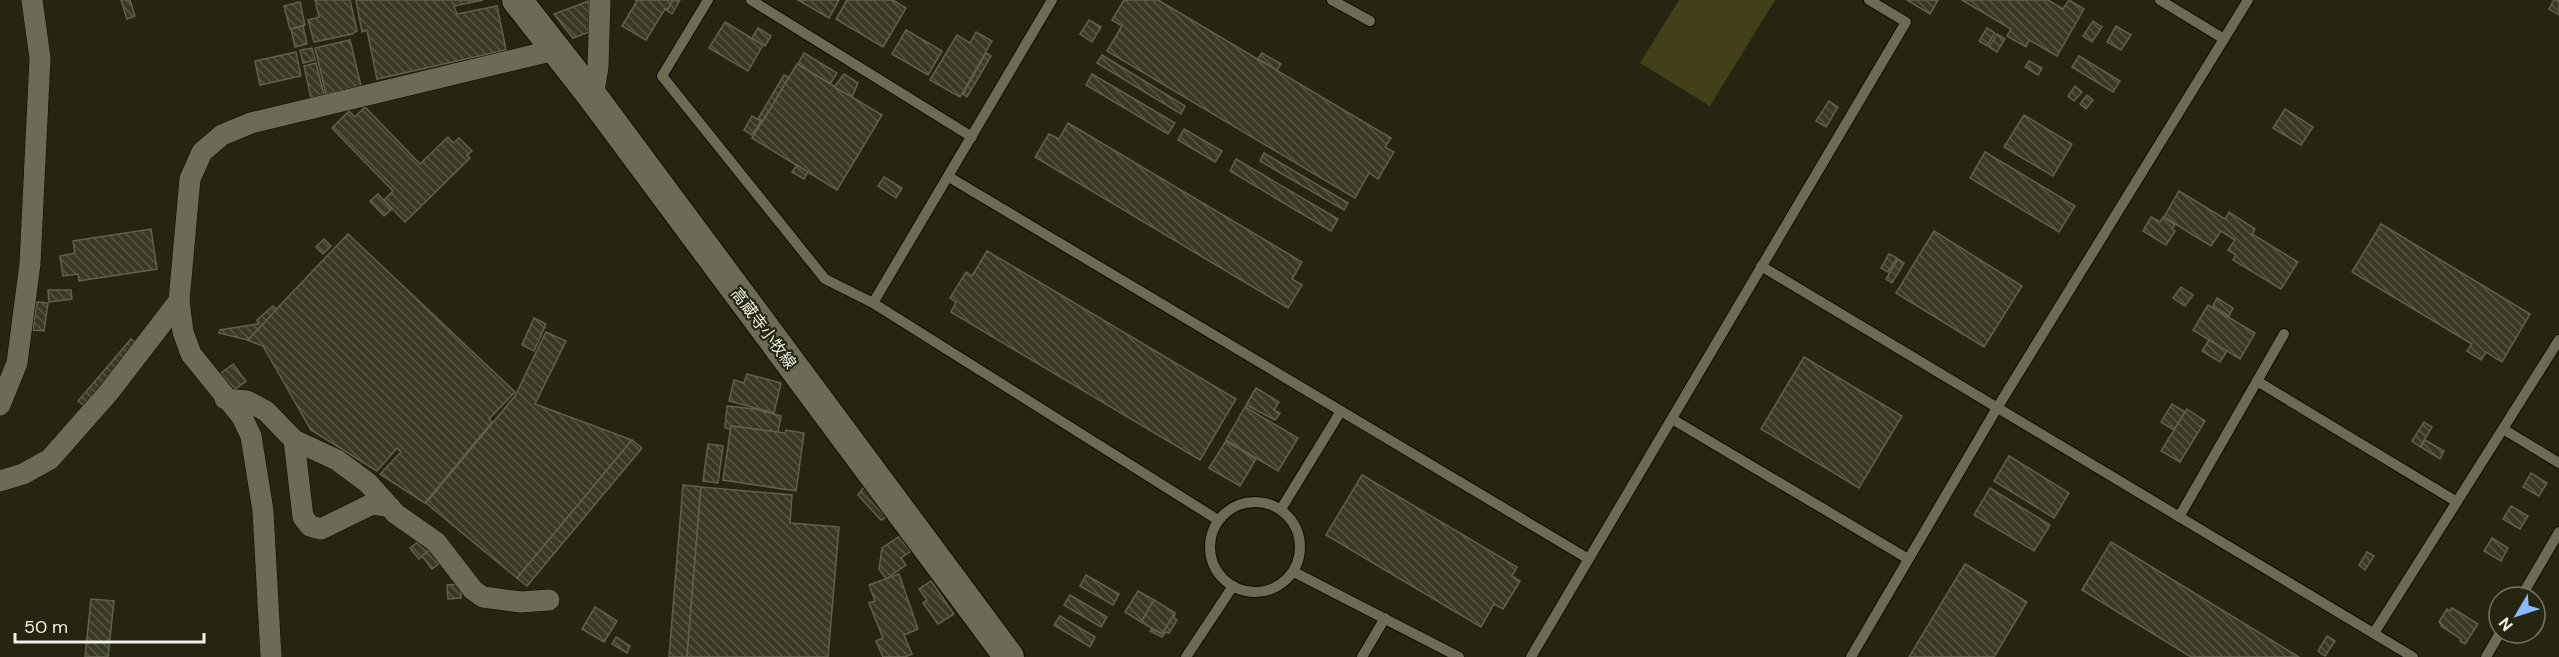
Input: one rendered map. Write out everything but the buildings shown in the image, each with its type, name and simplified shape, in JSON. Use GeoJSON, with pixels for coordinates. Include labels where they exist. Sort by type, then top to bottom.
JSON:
{"type":"FeatureCollection","features":[{"type":"Feature","properties":{"kind":"main road","name":"高蔵寺小牧線"},"geometry":{"type":"LineString","coordinates":[[517,0],[593,97],[1009,657]]}},
{"type":"Feature","properties":{"kind":"street"},"geometry":{"type":"LineString","coordinates":[[0,405],[17,363],[30,264],[40,58],[32,0]]}},
{"type":"Feature","properties":{"kind":"street"},"geometry":{"type":"LineString","coordinates":[[593,97],[598,67],[600,0]]}},
{"type":"Feature","properties":{"kind":"street"},"geometry":{"type":"LineString","coordinates":[[271,657],[263,511],[259,474],[251,436],[242,417],[225,399],[191,354],[183,332],[180,301],[190,179],[202,152],[222,135],[251,123],[555,50]]}},
{"type":"Feature","properties":{"kind":"street"},"geometry":{"type":"LineString","coordinates":[[0,481],[23,474],[50,459],[115,384],[180,301]]}},
{"type":"Feature","properties":{"kind":"street"},"geometry":{"type":"LineString","coordinates":[[225,399],[247,401],[266,411],[294,440],[337,460],[368,483],[390,507],[436,542],[473,590],[483,597],[521,602],[549,600]]}},
{"type":"Feature","properties":{"kind":"street"},"geometry":{"type":"LineString","coordinates":[[294,440],[303,518],[310,526],[321,530],[372,504],[390,507]]}},
{"type":"Feature","properties":{"kind":"lane"},"geometry":{"type":"LineString","coordinates":[[708,0],[662,76],[825,279],[873,303],[1218,520]]}},
{"type":"Feature","properties":{"kind":"lane"},"geometry":{"type":"LineString","coordinates":[[751,0],[972,136]]}},
{"type":"Feature","properties":{"kind":"lane"},"geometry":{"type":"LineString","coordinates":[[873,303],[1052,0]]}},
{"type":"Feature","properties":{"kind":"lane"},"geometry":{"type":"LineString","coordinates":[[1335,0],[1370,21]]}},
{"type":"Feature","properties":{"kind":"lane"},"geometry":{"type":"LineString","coordinates":[[1531,657],[1906,22],[1869,0]]}},
{"type":"Feature","properties":{"kind":"lane"},"geometry":{"type":"LineString","coordinates":[[2160,0],[2224,39]]}},
{"type":"Feature","properties":{"kind":"lane"},"geometry":{"type":"LineString","coordinates":[[1851,657],[1997,408],[2248,0]]}},
{"type":"Feature","properties":{"kind":"lane"},"geometry":{"type":"LineString","coordinates":[[949,177],[1589,559]]}},
{"type":"Feature","properties":{"kind":"lane"},"geometry":{"type":"LineString","coordinates":[[1761,266],[2414,657]]}},
{"type":"Feature","properties":{"kind":"lane"},"geometry":{"type":"LineString","coordinates":[[2179,517],[2284,334]]}},
{"type":"Feature","properties":{"kind":"lane"},"geometry":{"type":"LineString","coordinates":[[2374,633],[2559,340]]}},
{"type":"Feature","properties":{"kind":"lane"},"geometry":{"type":"LineString","coordinates":[[2258,381],[2457,502]]}},
{"type":"Feature","properties":{"kind":"lane"},"geometry":{"type":"LineString","coordinates":[[1281,509],[1341,411]]}},
{"type":"Feature","properties":{"kind":"lane"},"geometry":{"type":"LineString","coordinates":[[1672,418],[1908,559]]}},
{"type":"Feature","properties":{"kind":"lane"},"geometry":{"type":"LineString","coordinates":[[2503,429],[2559,463]]}},
{"type":"Feature","properties":{"kind":"lane"},"geometry":{"type":"LineString","coordinates":[[1247,502],[1265,502],[1281,509],[1293,522],[1300,538],[1300,555],[1293,572],[1281,584],[1266,591],[1249,592],[1233,586],[1218,573],[1211,556],[1211,537],[1218,520],[1231,508],[1247,502]]}},
{"type":"Feature","properties":{"kind":"lane"},"geometry":{"type":"LineString","coordinates":[[2528,585],[2559,532]]}},
{"type":"Feature","properties":{"kind":"lane"},"geometry":{"type":"LineString","coordinates":[[1293,572],[1460,657]]}},
{"type":"Feature","properties":{"kind":"lane"},"geometry":{"type":"LineString","coordinates":[[1186,657],[1233,586]]}},
{"type":"Feature","properties":{"kind":"lane"},"geometry":{"type":"LineString","coordinates":[[1362,657],[1385,618]]}},
{"type":"Feature","properties":{"kind":"shaded area"},"geometry":{"type":"Polygon","coordinates":[[[1679,0],[1775,0],[1710,106],[1640,63],[1679,0]]]}}]}
